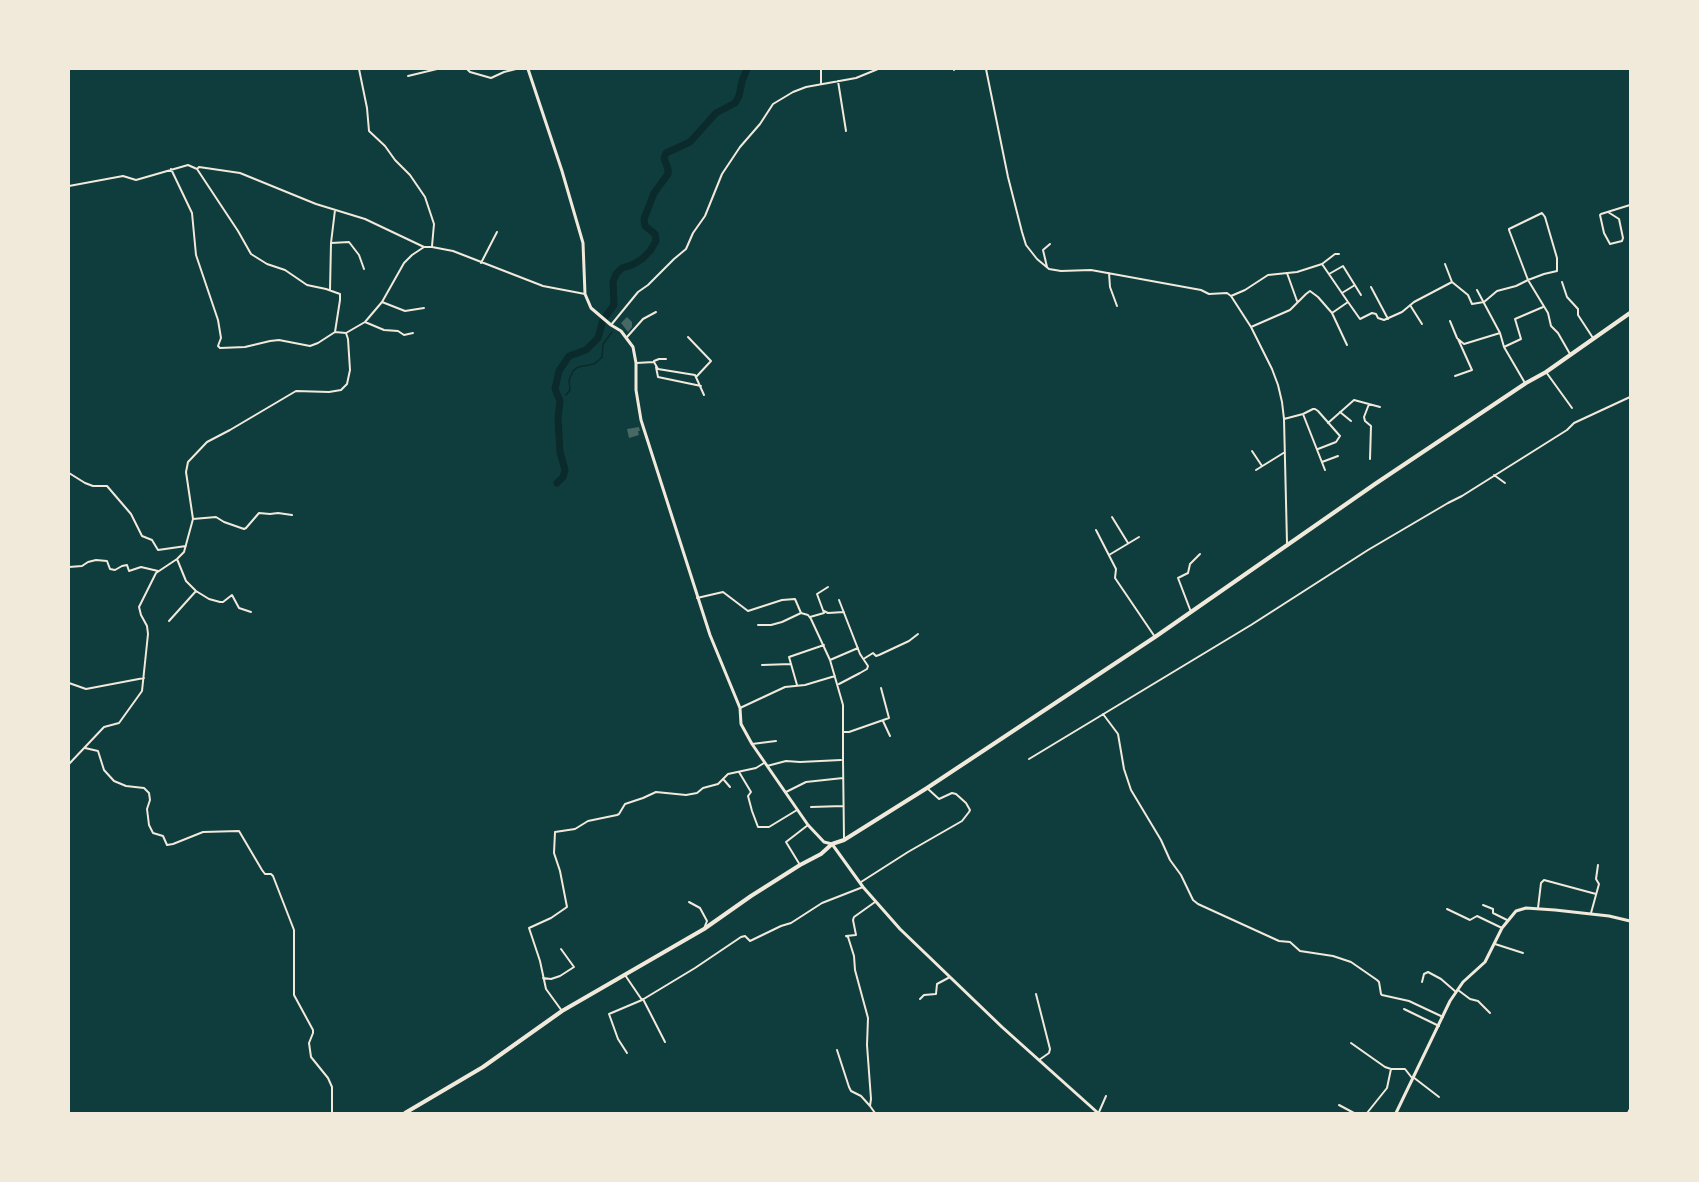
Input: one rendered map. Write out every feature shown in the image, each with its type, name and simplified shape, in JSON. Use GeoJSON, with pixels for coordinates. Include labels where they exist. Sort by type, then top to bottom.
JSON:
{"type":"FeatureCollection","features":[{"type":"Feature","properties":{"kind":"highway"},"geometry":{"type":"LineString","coordinates":[[405,1113],[483,1067],[562,1011],[704,929],[751,896],[821,854],[832,844],[844,840],[927,788],[1155,637],[1630,313]]}},
{"type":"Feature","properties":{"kind":"main road"},"geometry":{"type":"LineString","coordinates":[[528,69],[583,243],[585,294],[593,310],[627,337],[633,347],[636,363],[636,390],[642,420],[710,635],[740,708],[741,724],[752,744],[808,825],[824,842],[832,844],[875,902],[950,977],[1098,1113]]}},
{"type":"Feature","properties":{"kind":"main road"},"geometry":{"type":"LineString","coordinates":[[1396,1113],[1450,1001],[1463,981],[1485,962],[1502,928],[1518,910],[1532,908],[1591,913],[1630,921]]}},
{"type":"Feature","properties":{"kind":"street"},"geometry":{"type":"LineString","coordinates":[[359,69],[369,132],[385,146],[410,175],[425,197],[434,224],[432,247]]}},
{"type":"Feature","properties":{"kind":"street"},"geometry":{"type":"LineString","coordinates":[[408,76],[437,69]]}},
{"type":"Feature","properties":{"kind":"street"},"geometry":{"type":"LineString","coordinates":[[467,69],[491,78],[516,69]]}},
{"type":"Feature","properties":{"kind":"street"},"geometry":{"type":"LineString","coordinates":[[821,69],[821,84]]}},
{"type":"Feature","properties":{"kind":"street"},"geometry":{"type":"LineString","coordinates":[[611,325],[638,292],[686,249],[693,233],[705,216],[722,174],[773,104],[793,92],[856,78],[878,69]]}},
{"type":"Feature","properties":{"kind":"street"},"geometry":{"type":"LineString","coordinates":[[986,69],[1008,177],[1022,231],[1026,245],[1037,259],[1047,267],[1061,271],[1091,270],[1201,290],[1209,294],[1227,293],[1251,327],[1278,385],[1284,418],[1287,545]]}},
{"type":"Feature","properties":{"kind":"street"},"geometry":{"type":"LineString","coordinates":[[838,81],[846,131]]}},
{"type":"Feature","properties":{"kind":"street"},"geometry":{"type":"LineString","coordinates":[[69,186],[123,176],[136,180],[189,165],[197,169],[251,254],[267,264],[285,270],[307,285],[340,294],[335,332]]}},
{"type":"Feature","properties":{"kind":"street"},"geometry":{"type":"LineString","coordinates":[[197,169],[199,167],[240,173],[316,204],[365,219],[424,247],[453,251],[543,286],[585,294]]}},
{"type":"Feature","properties":{"kind":"street"},"geometry":{"type":"LineString","coordinates":[[171,169],[192,213],[196,255],[218,320],[220,338],[218,346],[220,348],[245,347],[279,340],[310,346],[335,332],[346,333],[365,322],[382,302],[404,263],[424,247]]}},
{"type":"Feature","properties":{"kind":"street"},"geometry":{"type":"LineString","coordinates":[[1608,212],[1618,219],[1622,230],[1622,241],[1608,243],[1599,217],[1601,214],[1630,205]]}},
{"type":"Feature","properties":{"kind":"street"},"geometry":{"type":"LineString","coordinates":[[330,290],[335,210]]}},
{"type":"Feature","properties":{"kind":"street"},"geometry":{"type":"LineString","coordinates":[[1445,264],[1452,282],[1468,295],[1472,304],[1484,302],[1497,291],[1516,286],[1528,280],[1557,271],[1557,258],[1542,213],[1509,229],[1528,280],[1548,313],[1551,326],[1558,333],[1570,354]]}},
{"type":"Feature","properties":{"kind":"street"},"geometry":{"type":"LineString","coordinates":[[481,263],[497,232]]}},
{"type":"Feature","properties":{"kind":"street"},"geometry":{"type":"LineString","coordinates":[[332,243],[349,242],[361,257],[364,269]]}},
{"type":"Feature","properties":{"kind":"street"},"geometry":{"type":"LineString","coordinates":[[1047,267],[1043,250],[1050,244]]}},
{"type":"Feature","properties":{"kind":"street"},"geometry":{"type":"LineString","coordinates":[[1231,296],[1268,275],[1297,272],[1322,264],[1335,254],[1340,254]]}},
{"type":"Feature","properties":{"kind":"street"},"geometry":{"type":"LineString","coordinates":[[1322,264],[1360,319],[1372,313],[1381,320],[1388,319],[1452,282]]}},
{"type":"Feature","properties":{"kind":"street"},"geometry":{"type":"LineString","coordinates":[[1329,274],[1343,266],[1361,295]]}},
{"type":"Feature","properties":{"kind":"street"},"geometry":{"type":"LineString","coordinates":[[1109,273],[1110,287],[1117,306]]}},
{"type":"Feature","properties":{"kind":"street"},"geometry":{"type":"LineString","coordinates":[[1287,273],[1298,303]]}},
{"type":"Feature","properties":{"kind":"street"},"geometry":{"type":"LineString","coordinates":[[1562,282],[1567,297],[1578,309],[1578,315],[1594,339]]}},
{"type":"Feature","properties":{"kind":"street"},"geometry":{"type":"LineString","coordinates":[[1342,293],[1355,285]]}},
{"type":"Feature","properties":{"kind":"street"},"geometry":{"type":"LineString","coordinates":[[1371,287],[1388,319]]}},
{"type":"Feature","properties":{"kind":"street"},"geometry":{"type":"LineString","coordinates":[[1477,290],[1500,333],[1504,347],[1526,383]]}},
{"type":"Feature","properties":{"kind":"street"},"geometry":{"type":"LineString","coordinates":[[1251,327],[1290,310],[1310,291],[1332,313],[1347,345]]}},
{"type":"Feature","properties":{"kind":"street"},"geometry":{"type":"LineString","coordinates":[[382,302],[405,311],[424,308]]}},
{"type":"Feature","properties":{"kind":"street"},"geometry":{"type":"LineString","coordinates":[[1332,313],[1348,302]]}},
{"type":"Feature","properties":{"kind":"street"},"geometry":{"type":"LineString","coordinates":[[1410,305],[1422,324]]}},
{"type":"Feature","properties":{"kind":"street"},"geometry":{"type":"LineString","coordinates":[[1504,347],[1521,339],[1515,319],[1543,306]]}},
{"type":"Feature","properties":{"kind":"street"},"geometry":{"type":"LineString","coordinates":[[627,337],[643,319],[656,312]]}},
{"type":"Feature","properties":{"kind":"street"},"geometry":{"type":"LineString","coordinates":[[1450,321],[1472,370],[1455,376]]}},
{"type":"Feature","properties":{"kind":"street"},"geometry":{"type":"LineString","coordinates":[[365,322],[384,330],[398,331],[404,335],[413,333]]}},
{"type":"Feature","properties":{"kind":"street"},"geometry":{"type":"LineString","coordinates":[[69,764],[104,727],[119,723],[142,691],[147,626],[139,607],[158,571],[184,552],[193,519],[186,472],[188,462],[207,442],[296,390],[329,392],[341,390],[349,378],[350,352],[346,333]]}},
{"type":"Feature","properties":{"kind":"street"},"geometry":{"type":"LineString","coordinates":[[1458,339],[1464,344],[1472,343],[1500,333]]}},
{"type":"Feature","properties":{"kind":"street"},"geometry":{"type":"LineString","coordinates":[[688,337],[711,361],[697,376]]}},
{"type":"Feature","properties":{"kind":"street"},"geometry":{"type":"LineString","coordinates":[[636,363],[666,359]]}},
{"type":"Feature","properties":{"kind":"street"},"geometry":{"type":"LineString","coordinates":[[654,362],[658,377],[701,386]]}},
{"type":"Feature","properties":{"kind":"street"},"geometry":{"type":"LineString","coordinates":[[656,368],[697,376]]}},
{"type":"Feature","properties":{"kind":"street"},"geometry":{"type":"LineString","coordinates":[[1546,372],[1572,408]]}},
{"type":"Feature","properties":{"kind":"street"},"geometry":{"type":"LineString","coordinates":[[697,376],[704,395]]}},
{"type":"Feature","properties":{"kind":"street"},"geometry":{"type":"LineString","coordinates":[[1029,759],[1251,625],[1368,550],[1462,496],[1568,430],[1574,423],[1630,397]]}},
{"type":"Feature","properties":{"kind":"street"},"geometry":{"type":"LineString","coordinates":[[1328,423],[1354,400],[1380,407]]}},
{"type":"Feature","properties":{"kind":"street"},"geometry":{"type":"LineString","coordinates":[[1369,404],[1364,419],[1371,428],[1370,459]]}},
{"type":"Feature","properties":{"kind":"street"},"geometry":{"type":"LineString","coordinates":[[1284,418],[1316,409],[1340,436],[1336,442],[1318,449]]}},
{"type":"Feature","properties":{"kind":"street"},"geometry":{"type":"LineString","coordinates":[[1340,412],[1351,422]]}},
{"type":"Feature","properties":{"kind":"street"},"geometry":{"type":"LineString","coordinates":[[1303,414],[1325,470]]}},
{"type":"Feature","properties":{"kind":"street"},"geometry":{"type":"LineString","coordinates":[[1251,451],[1262,466]]}},
{"type":"Feature","properties":{"kind":"street"},"geometry":{"type":"LineString","coordinates":[[1256,470],[1285,452]]}},
{"type":"Feature","properties":{"kind":"street"},"geometry":{"type":"LineString","coordinates":[[1322,462],[1338,456]]}},
{"type":"Feature","properties":{"kind":"street"},"geometry":{"type":"LineString","coordinates":[[69,473],[93,486],[107,486],[131,514],[142,536],[152,540],[158,550],[186,546]]}},
{"type":"Feature","properties":{"kind":"street"},"geometry":{"type":"LineString","coordinates":[[1494,475],[1505,483]]}},
{"type":"Feature","properties":{"kind":"street"},"geometry":{"type":"LineString","coordinates":[[193,519],[216,517],[244,529],[259,513],[292,515]]}},
{"type":"Feature","properties":{"kind":"street"},"geometry":{"type":"LineString","coordinates":[[1112,517],[1129,543]]}},
{"type":"Feature","properties":{"kind":"street"},"geometry":{"type":"LineString","coordinates":[[1096,530],[1116,569],[1115,578],[1155,637]]}},
{"type":"Feature","properties":{"kind":"street"},"geometry":{"type":"LineString","coordinates":[[1109,555],[1139,537]]}},
{"type":"Feature","properties":{"kind":"street"},"geometry":{"type":"LineString","coordinates":[[1191,612],[1178,579],[1188,573],[1190,564],[1200,554]]}},
{"type":"Feature","properties":{"kind":"street"},"geometry":{"type":"LineString","coordinates":[[177,559],[186,581],[196,591],[209,599],[220,602],[231,595],[239,608],[251,612]]}},
{"type":"Feature","properties":{"kind":"street"},"geometry":{"type":"LineString","coordinates":[[69,567],[82,566],[96,560],[107,561],[110,569],[115,570],[127,565],[129,571],[141,567],[158,571]]}},
{"type":"Feature","properties":{"kind":"street"},"geometry":{"type":"LineString","coordinates":[[828,587],[817,594],[824,611],[844,612]]}},
{"type":"Feature","properties":{"kind":"street"},"geometry":{"type":"LineString","coordinates":[[169,621],[196,591]]}},
{"type":"Feature","properties":{"kind":"street"},"geometry":{"type":"LineString","coordinates":[[698,598],[723,592],[748,611],[782,600],[795,599],[801,613],[809,617],[830,660],[843,705],[844,840]]}},
{"type":"Feature","properties":{"kind":"street"},"geometry":{"type":"LineString","coordinates":[[838,684],[867,669],[868,663],[862,657],[839,600]]}},
{"type":"Feature","properties":{"kind":"street"},"geometry":{"type":"LineString","coordinates":[[809,617],[823,614],[824,611]]}},
{"type":"Feature","properties":{"kind":"street"},"geometry":{"type":"LineString","coordinates":[[758,625],[782,622],[801,613]]}},
{"type":"Feature","properties":{"kind":"street"},"geometry":{"type":"LineString","coordinates":[[865,658],[873,654],[876,656],[881,654],[918,634]]}},
{"type":"Feature","properties":{"kind":"street"},"geometry":{"type":"LineString","coordinates":[[797,686],[790,656],[824,645]]}},
{"type":"Feature","properties":{"kind":"street"},"geometry":{"type":"LineString","coordinates":[[830,660],[858,648]]}},
{"type":"Feature","properties":{"kind":"street"},"geometry":{"type":"LineString","coordinates":[[762,665],[791,664]]}},
{"type":"Feature","properties":{"kind":"street"},"geometry":{"type":"LineString","coordinates":[[740,708],[785,687],[835,676]]}},
{"type":"Feature","properties":{"kind":"street"},"geometry":{"type":"LineString","coordinates":[[69,683],[86,689],[144,678]]}},
{"type":"Feature","properties":{"kind":"street"},"geometry":{"type":"LineString","coordinates":[[844,732],[890,717],[880,688]]}},
{"type":"Feature","properties":{"kind":"street"},"geometry":{"type":"LineString","coordinates":[[1103,714],[1118,734],[1124,769],[1131,790],[1161,840],[1170,860],[1181,875],[1193,900],[1279,941],[1290,942],[1303,952],[1333,956],[1351,962],[1379,982],[1382,995],[1409,1000],[1443,1017]]}},
{"type":"Feature","properties":{"kind":"street"},"geometry":{"type":"LineString","coordinates":[[883,721],[890,736]]}},
{"type":"Feature","properties":{"kind":"street"},"geometry":{"type":"LineString","coordinates":[[752,744],[776,741]]}},
{"type":"Feature","properties":{"kind":"street"},"geometry":{"type":"LineString","coordinates":[[85,748],[98,751],[104,770],[114,781],[126,786],[144,788],[149,793],[150,800],[147,809],[149,825],[153,833],[163,836],[167,845],[202,832],[239,831],[265,874],[273,876],[294,930],[294,995],[313,1030],[309,1043],[311,1057],[328,1078],[332,1087],[332,1113]]}},
{"type":"Feature","properties":{"kind":"street"},"geometry":{"type":"LineString","coordinates":[[562,1011],[546,989],[529,928],[567,907],[554,853],[555,832],[575,829],[588,821],[617,815],[625,804],[656,792],[664,794],[698,793],[724,780],[728,774],[766,764],[786,761],[843,760]]}},
{"type":"Feature","properties":{"kind":"street"},"geometry":{"type":"LineString","coordinates":[[739,772],[751,792],[748,796],[758,827],[769,827],[797,810]]}},
{"type":"Feature","properties":{"kind":"street"},"geometry":{"type":"LineString","coordinates":[[785,793],[806,782],[843,778]]}},
{"type":"Feature","properties":{"kind":"street"},"geometry":{"type":"LineString","coordinates":[[724,780],[730,787]]}},
{"type":"Feature","properties":{"kind":"street"},"geometry":{"type":"LineString","coordinates":[[860,883],[962,821],[969,813],[970,810],[966,803],[956,794],[952,793],[939,799],[927,788]]}},
{"type":"Feature","properties":{"kind":"street"},"geometry":{"type":"LineString","coordinates":[[810,807],[843,806]]}},
{"type":"Feature","properties":{"kind":"street"},"geometry":{"type":"LineString","coordinates":[[800,865],[786,842],[808,825]]}},
{"type":"Feature","properties":{"kind":"street"},"geometry":{"type":"LineString","coordinates":[[1591,913],[1599,883],[1596,879],[1598,865]]}},
{"type":"Feature","properties":{"kind":"street"},"geometry":{"type":"LineString","coordinates":[[1538,909],[1541,883],[1544,880],[1596,894]]}},
{"type":"Feature","properties":{"kind":"street"},"geometry":{"type":"LineString","coordinates":[[627,1053],[618,1039],[609,1014],[643,999],[741,937],[745,936],[750,941],[791,923],[822,903],[863,888]]}},
{"type":"Feature","properties":{"kind":"street"},"geometry":{"type":"LineString","coordinates":[[689,902],[700,908],[707,921],[704,929]]}},
{"type":"Feature","properties":{"kind":"street"},"geometry":{"type":"LineString","coordinates":[[870,1106],[868,1018],[855,970],[854,956],[846,936],[856,934],[854,917],[875,902]]}},
{"type":"Feature","properties":{"kind":"street"},"geometry":{"type":"LineString","coordinates":[[1483,905],[1508,920]]}},
{"type":"Feature","properties":{"kind":"street"},"geometry":{"type":"LineString","coordinates":[[1447,909],[1470,920],[1477,916],[1502,928]]}},
{"type":"Feature","properties":{"kind":"street"},"geometry":{"type":"LineString","coordinates":[[1495,944],[1523,953]]}},
{"type":"Feature","properties":{"kind":"street"},"geometry":{"type":"LineString","coordinates":[[543,978],[551,979],[561,976],[574,967],[561,949]]}},
{"type":"Feature","properties":{"kind":"street"},"geometry":{"type":"LineString","coordinates":[[1422,982],[1424,974],[1428,972],[1470,999],[1478,1001],[1490,1013]]}},
{"type":"Feature","properties":{"kind":"street"},"geometry":{"type":"LineString","coordinates":[[625,975],[643,999],[665,1042]]}},
{"type":"Feature","properties":{"kind":"street"},"geometry":{"type":"LineString","coordinates":[[920,999],[924,995],[936,994],[937,984],[950,977]]}},
{"type":"Feature","properties":{"kind":"street"},"geometry":{"type":"LineString","coordinates":[[1035,994],[1050,1049],[1049,1053],[1039,1060]]}},
{"type":"Feature","properties":{"kind":"street"},"geometry":{"type":"LineString","coordinates":[[1404,1009],[1439,1026]]}},
{"type":"Feature","properties":{"kind":"street"},"geometry":{"type":"LineString","coordinates":[[1351,1043],[1386,1067],[1405,1069],[1439,1097]]}},
{"type":"Feature","properties":{"kind":"street"},"geometry":{"type":"LineString","coordinates":[[837,1050],[849,1087],[861,1096],[875,1113]]}},
{"type":"Feature","properties":{"kind":"street"},"geometry":{"type":"LineString","coordinates":[[1367,1113],[1387,1088],[1391,1069]]}},
{"type":"Feature","properties":{"kind":"street"},"geometry":{"type":"LineString","coordinates":[[1098,1113],[1106,1096]]}},
{"type":"Feature","properties":{"kind":"street"},"geometry":{"type":"LineString","coordinates":[[1339,1105],[1354,1113]]}},
{"type":"Feature","properties":{"kind":"building"},"geometry":{"type":"Polygon","coordinates":[[[627,317],[632,322],[632,327],[628,332],[621,323],[627,317]]]}},
{"type":"Feature","properties":{"kind":"building"},"geometry":{"type":"Polygon","coordinates":[[[639,427],[639,435],[629,438],[627,429],[639,427]]]}},
{"type":"Feature","properties":{"kind":"waterway"},"geometry":{"type":"LineString","coordinates":[[557,483],[563,477],[565,470],[560,452],[558,418],[560,401],[555,389],[559,371],[569,356],[586,350],[598,338],[603,320],[614,305],[613,282],[616,274],[622,268],[642,259],[656,241],[655,234],[645,226],[644,219],[654,193],[668,174],[664,158],[666,153],[690,142],[716,113],[735,103],[747,69]]}},
{"type":"Feature","properties":{"kind":"waterway"},"geometry":{"type":"LineString","coordinates":[[566,395],[570,390],[569,380],[573,371],[599,360],[602,357],[603,344],[612,332]]}}]}
